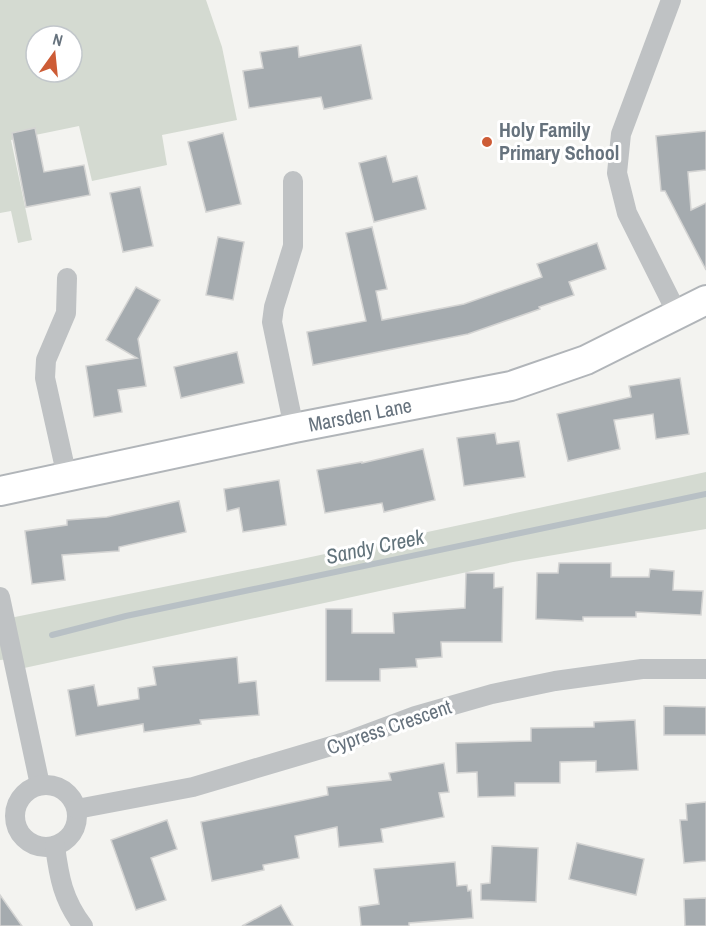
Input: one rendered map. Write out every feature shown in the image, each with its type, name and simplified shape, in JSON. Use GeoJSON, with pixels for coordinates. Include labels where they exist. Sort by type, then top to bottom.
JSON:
{"type":"FeatureCollection","features":[{"type":"Feature","properties":{"kind":"main road","name":"Marsden Lane"},"geometry":{"type":"LineString","coordinates":[[0,491],[294,428],[511,386],[586,360],[706,300]]}},
{"type":"Feature","properties":{"kind":"street"},"geometry":{"type":"LineString","coordinates":[[671,0],[621,134],[617,173],[627,213],[678,315]]}},
{"type":"Feature","properties":{"kind":"street"},"geometry":{"type":"LineString","coordinates":[[293,181],[293,246],[274,307],[272,322],[294,428]]}},
{"type":"Feature","properties":{"kind":"street"},"geometry":{"type":"LineString","coordinates":[[67,477],[45,378],[45,368],[66,313],[68,278]]}},
{"type":"Feature","properties":{"kind":"street"},"geometry":{"type":"LineString","coordinates":[[0,597],[40,785]]}},
{"type":"Feature","properties":{"kind":"street","name":"Cypress Crescent"},"geometry":{"type":"LineString","coordinates":[[77,809],[193,788],[348,741],[415,716],[492,694],[555,681],[642,669],[706,669]]}},
{"type":"Feature","properties":{"kind":"street"},"geometry":{"type":"LineString","coordinates":[[40,785],[52,785],[63,790],[72,798],[77,809],[77,821],[73,832],[66,841],[56,846],[42,847],[29,843],[7,821],[20,797],[29,789],[40,785]]}},
{"type":"Feature","properties":{"kind":"street"},"geometry":{"type":"LineString","coordinates":[[56,846],[59,879],[67,900],[83,926]]}},
{"type":"Feature","properties":{"kind":"shaded area"},"geometry":{"type":"Polygon","coordinates":[[[0,0],[206,0],[222,47],[237,120],[162,135],[167,165],[92,181],[79,126],[11,140],[32,240],[18,243],[11,211],[0,213],[0,0]]]}},
{"type":"Feature","properties":{"kind":"shaded area"},"geometry":{"type":"Polygon","coordinates":[[[706,472],[706,529],[513,562],[15,670],[13,659],[0,660],[0,609],[5,619],[297,560],[706,472]]]}},
{"type":"Feature","properties":{"kind":"building"},"geometry":{"type":"Polygon","coordinates":[[[361,45],[372,99],[324,109],[321,97],[249,108],[243,71],[263,68],[260,52],[298,46],[299,57],[361,45]]]}},
{"type":"Feature","properties":{"kind":"building"},"geometry":{"type":"Polygon","coordinates":[[[35,128],[44,172],[84,165],[90,195],[26,207],[12,133],[35,128]]]}},
{"type":"Feature","properties":{"kind":"building"},"geometry":{"type":"Polygon","coordinates":[[[706,131],[706,170],[688,172],[691,210],[706,203],[706,270],[665,191],[661,191],[656,136],[706,131]]]}},
{"type":"Feature","properties":{"kind":"building"},"geometry":{"type":"Polygon","coordinates":[[[223,133],[241,204],[206,212],[188,142],[223,133]]]}},
{"type":"Feature","properties":{"kind":"building"},"geometry":{"type":"Polygon","coordinates":[[[386,156],[393,182],[417,176],[426,209],[374,222],[359,163],[386,156]]]}},
{"type":"Feature","properties":{"kind":"building"},"geometry":{"type":"Polygon","coordinates":[[[140,187],[153,246],[123,252],[110,193],[140,187]]]}},
{"type":"Feature","properties":{"kind":"building"},"geometry":{"type":"Polygon","coordinates":[[[372,227],[387,289],[376,291],[382,320],[464,304],[542,277],[537,264],[597,243],[606,269],[569,282],[574,295],[468,334],[313,365],[307,332],[366,321],[346,233],[372,227]]]}},
{"type":"Feature","properties":{"kind":"building"},"geometry":{"type":"Polygon","coordinates":[[[218,237],[244,242],[233,300],[206,295],[218,237]]]}},
{"type":"Feature","properties":{"kind":"building"},"geometry":{"type":"Polygon","coordinates":[[[136,287],[160,300],[138,339],[146,386],[118,390],[122,412],[94,417],[86,366],[137,358],[106,340],[136,287]]]}},
{"type":"Feature","properties":{"kind":"building"},"geometry":{"type":"Polygon","coordinates":[[[237,352],[244,383],[181,398],[174,367],[237,352]]]}},
{"type":"Feature","properties":{"kind":"building"},"geometry":{"type":"Polygon","coordinates":[[[680,378],[689,434],[656,439],[653,414],[614,420],[620,449],[568,461],[557,414],[631,397],[629,386],[680,378]]]}},
{"type":"Feature","properties":{"kind":"building"},"geometry":{"type":"Polygon","coordinates":[[[495,433],[497,444],[519,441],[525,477],[464,486],[457,438],[495,433]]]}},
{"type":"Feature","properties":{"kind":"building"},"geometry":{"type":"Polygon","coordinates":[[[423,449],[435,500],[384,512],[382,503],[325,513],[317,470],[362,463],[423,449]]]}},
{"type":"Feature","properties":{"kind":"building"},"geometry":{"type":"Polygon","coordinates":[[[279,480],[286,525],[243,532],[239,508],[227,511],[224,489],[279,480]]]}},
{"type":"Feature","properties":{"kind":"building"},"geometry":{"type":"Polygon","coordinates":[[[179,501],[186,532],[119,547],[119,551],[62,555],[65,580],[32,584],[25,531],[67,525],[67,520],[107,517],[179,501]]]}},
{"type":"Feature","properties":{"kind":"building"},"geometry":{"type":"Polygon","coordinates":[[[559,563],[611,563],[611,577],[649,577],[650,569],[674,571],[673,590],[703,591],[701,615],[636,612],[636,617],[583,617],[583,621],[536,619],[537,573],[558,573],[559,563]]]}},
{"type":"Feature","properties":{"kind":"building"},"geometry":{"type":"Polygon","coordinates":[[[466,573],[494,573],[494,588],[503,587],[502,642],[441,642],[442,657],[416,659],[417,667],[380,669],[380,681],[326,681],[326,609],[352,609],[352,633],[394,633],[393,613],[465,608],[466,573]]]}},
{"type":"Feature","properties":{"kind":"building"},"geometry":{"type":"Polygon","coordinates":[[[237,657],[239,683],[256,681],[259,715],[200,720],[201,724],[144,732],[143,724],[76,736],[68,690],[94,685],[98,706],[139,699],[138,688],[156,685],[153,667],[237,657]]]}},
{"type":"Feature","properties":{"kind":"building"},"geometry":{"type":"Polygon","coordinates":[[[664,706],[706,707],[706,735],[664,735],[664,706]]]}},
{"type":"Feature","properties":{"kind":"building"},"geometry":{"type":"Polygon","coordinates":[[[635,720],[638,770],[596,772],[596,761],[560,762],[560,783],[515,783],[515,796],[478,797],[477,772],[457,773],[456,743],[531,741],[531,728],[594,727],[594,722],[635,720]]]}},
{"type":"Feature","properties":{"kind":"building"},"geometry":{"type":"Polygon","coordinates":[[[444,763],[449,792],[439,793],[444,817],[381,829],[383,842],[339,847],[337,827],[295,836],[299,858],[263,865],[264,870],[212,881],[201,822],[328,795],[327,787],[391,780],[389,773],[444,763]]]}},
{"type":"Feature","properties":{"kind":"building"},"geometry":{"type":"Polygon","coordinates":[[[706,802],[706,861],[684,863],[680,820],[687,820],[686,804],[706,802]]]}},
{"type":"Feature","properties":{"kind":"building"},"geometry":{"type":"Polygon","coordinates":[[[167,820],[177,849],[151,858],[166,900],[136,910],[111,840],[167,820]]]}},
{"type":"Feature","properties":{"kind":"building"},"geometry":{"type":"Polygon","coordinates":[[[577,843],[644,859],[636,895],[569,879],[577,843]]]}},
{"type":"Feature","properties":{"kind":"building"},"geometry":{"type":"Polygon","coordinates":[[[492,846],[538,848],[536,902],[481,900],[481,884],[490,883],[492,846]]]}},
{"type":"Feature","properties":{"kind":"building"},"geometry":{"type":"Polygon","coordinates":[[[455,862],[457,886],[467,885],[468,891],[471,890],[473,918],[409,923],[409,926],[361,926],[359,907],[379,904],[374,869],[455,862]]]}},
{"type":"Feature","properties":{"kind":"building"},"geometry":{"type":"Polygon","coordinates":[[[0,895],[22,926],[0,926],[0,895]]]}},
{"type":"Feature","properties":{"kind":"building"},"geometry":{"type":"Polygon","coordinates":[[[706,898],[706,926],[685,926],[684,899],[706,898]]]}},
{"type":"Feature","properties":{"kind":"building"},"geometry":{"type":"Polygon","coordinates":[[[281,905],[293,926],[242,926],[281,905]]]}},
{"type":"Feature","properties":{"kind":"waterway","name":"Sandy Creek"},"geometry":{"type":"LineString","coordinates":[[52,635],[126,616],[706,494]]}},
{"type":"Feature","properties":{"kind":"place","name":"Holy Family Primary School"},"geometry":{"type":"Point","coordinates":[487,142]}}]}
